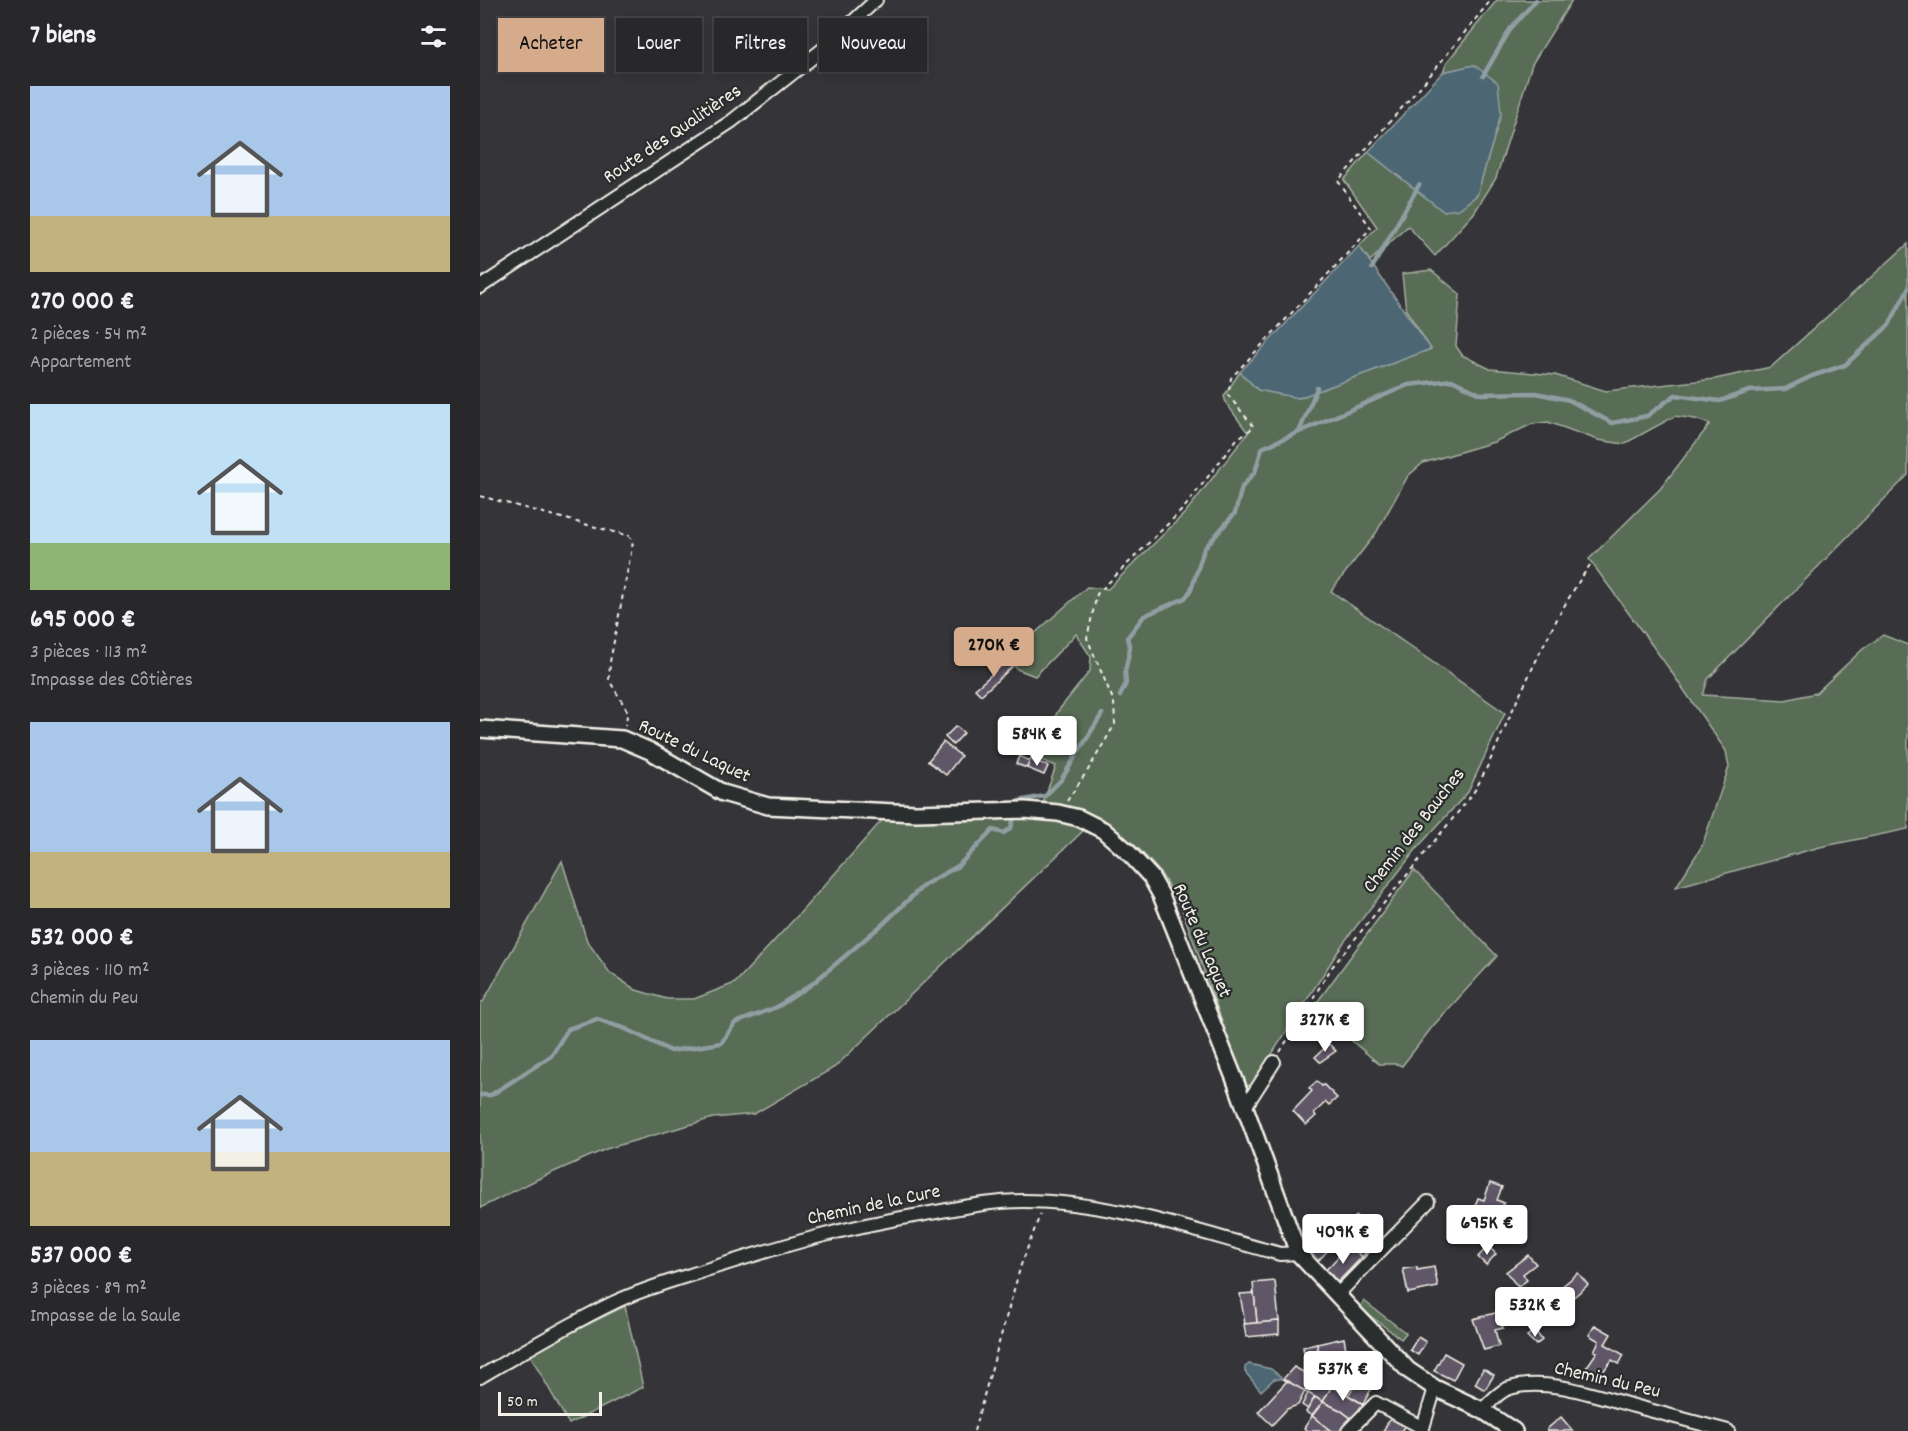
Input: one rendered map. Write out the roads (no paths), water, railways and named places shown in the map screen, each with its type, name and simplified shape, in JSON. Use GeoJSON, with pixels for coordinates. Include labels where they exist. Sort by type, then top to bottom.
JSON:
{"type":"FeatureCollection","features":[{"type":"Feature","properties":{"kind":"street","name":"Route des Qualitières"},"geometry":{"type":"LineString","coordinates":[[480,287],[732,121],[827,46],[876,0]]}},
{"type":"Feature","properties":{"kind":"street","name":"Route du Laquet"},"geometry":{"type":"LineString","coordinates":[[480,729],[610,738],[636,744],[723,793],[768,806],[916,813],[1018,810],[1058,813],[1079,818],[1103,830],[1151,877],[1161,895],[1245,1107],[1298,1253],[1408,1370],[1435,1388],[1482,1410],[1493,1425],[1514,1431]]}},
{"type":"Feature","properties":{"kind":"street"},"geometry":{"type":"LineString","coordinates":[[1245,1107],[1274,1062]]}},
{"type":"Feature","properties":{"kind":"street","name":"Chemin de la Cure"},"geometry":{"type":"LineString","coordinates":[[480,1377],[615,1302],[730,1262],[801,1241],[889,1220],[1001,1202],[1049,1202],[1121,1212],[1280,1254],[1298,1253]]}},
{"type":"Feature","properties":{"kind":"street"},"geometry":{"type":"LineString","coordinates":[[1337,1295],[1428,1202]]}},
{"type":"Feature","properties":{"kind":"street","name":"Chemin du Peu"},"geometry":{"type":"LineString","coordinates":[[1482,1410],[1500,1392],[1523,1386],[1549,1386],[1728,1431]]}},
{"type":"Feature","properties":{"kind":"street"},"geometry":{"type":"LineString","coordinates":[[1348,1431],[1376,1403],[1422,1429],[1435,1388]]}},
{"type":"Feature","properties":{"kind":"water"},"geometry":{"type":"Polygon","coordinates":[[[1474,65],[1498,83],[1501,114],[1477,195],[1459,209],[1443,211],[1368,152],[1443,72],[1474,65]]]}},
{"type":"Feature","properties":{"kind":"water"},"geometry":{"type":"Polygon","coordinates":[[[1359,246],[1431,349],[1299,398],[1258,390],[1240,372],[1359,246]]]}},
{"type":"Feature","properties":{"kind":"water"},"geometry":{"type":"Polygon","coordinates":[[[1249,1364],[1271,1369],[1283,1379],[1274,1379],[1261,1391],[1245,1372],[1245,1367],[1249,1364]]]}},
{"type":"Feature","properties":{"kind":"waterway"},"geometry":{"type":"LineString","coordinates":[[1483,76],[1511,28],[1536,0]]}},
{"type":"Feature","properties":{"kind":"waterway"},"geometry":{"type":"LineString","coordinates":[[1372,268],[1419,185]]}},
{"type":"Feature","properties":{"kind":"waterway"},"geometry":{"type":"LineString","coordinates":[[1120,696],[1126,683],[1125,672],[1130,648],[1127,638],[1144,616],[1185,598],[1191,590],[1204,549],[1235,513],[1242,487],[1255,472],[1262,448],[1408,385],[1452,380],[1480,394],[1536,393],[1569,400],[1612,423],[1647,416],[1675,395],[1720,401],[1749,391],[1785,389],[1812,376],[1845,365],[1889,325],[1908,289]]}},
{"type":"Feature","properties":{"kind":"waterway"},"geometry":{"type":"LineString","coordinates":[[1299,432],[1317,388]]}},
{"type":"Feature","properties":{"kind":"waterway"},"geometry":{"type":"LineString","coordinates":[[480,1095],[491,1095],[551,1056],[568,1029],[597,1019],[626,1029],[671,1051],[721,1043],[735,1023],[777,1007],[812,984],[884,923],[924,885],[958,866],[993,830],[1004,833],[1011,828],[1019,801],[1045,796],[1061,780],[1102,714]]}}]}
